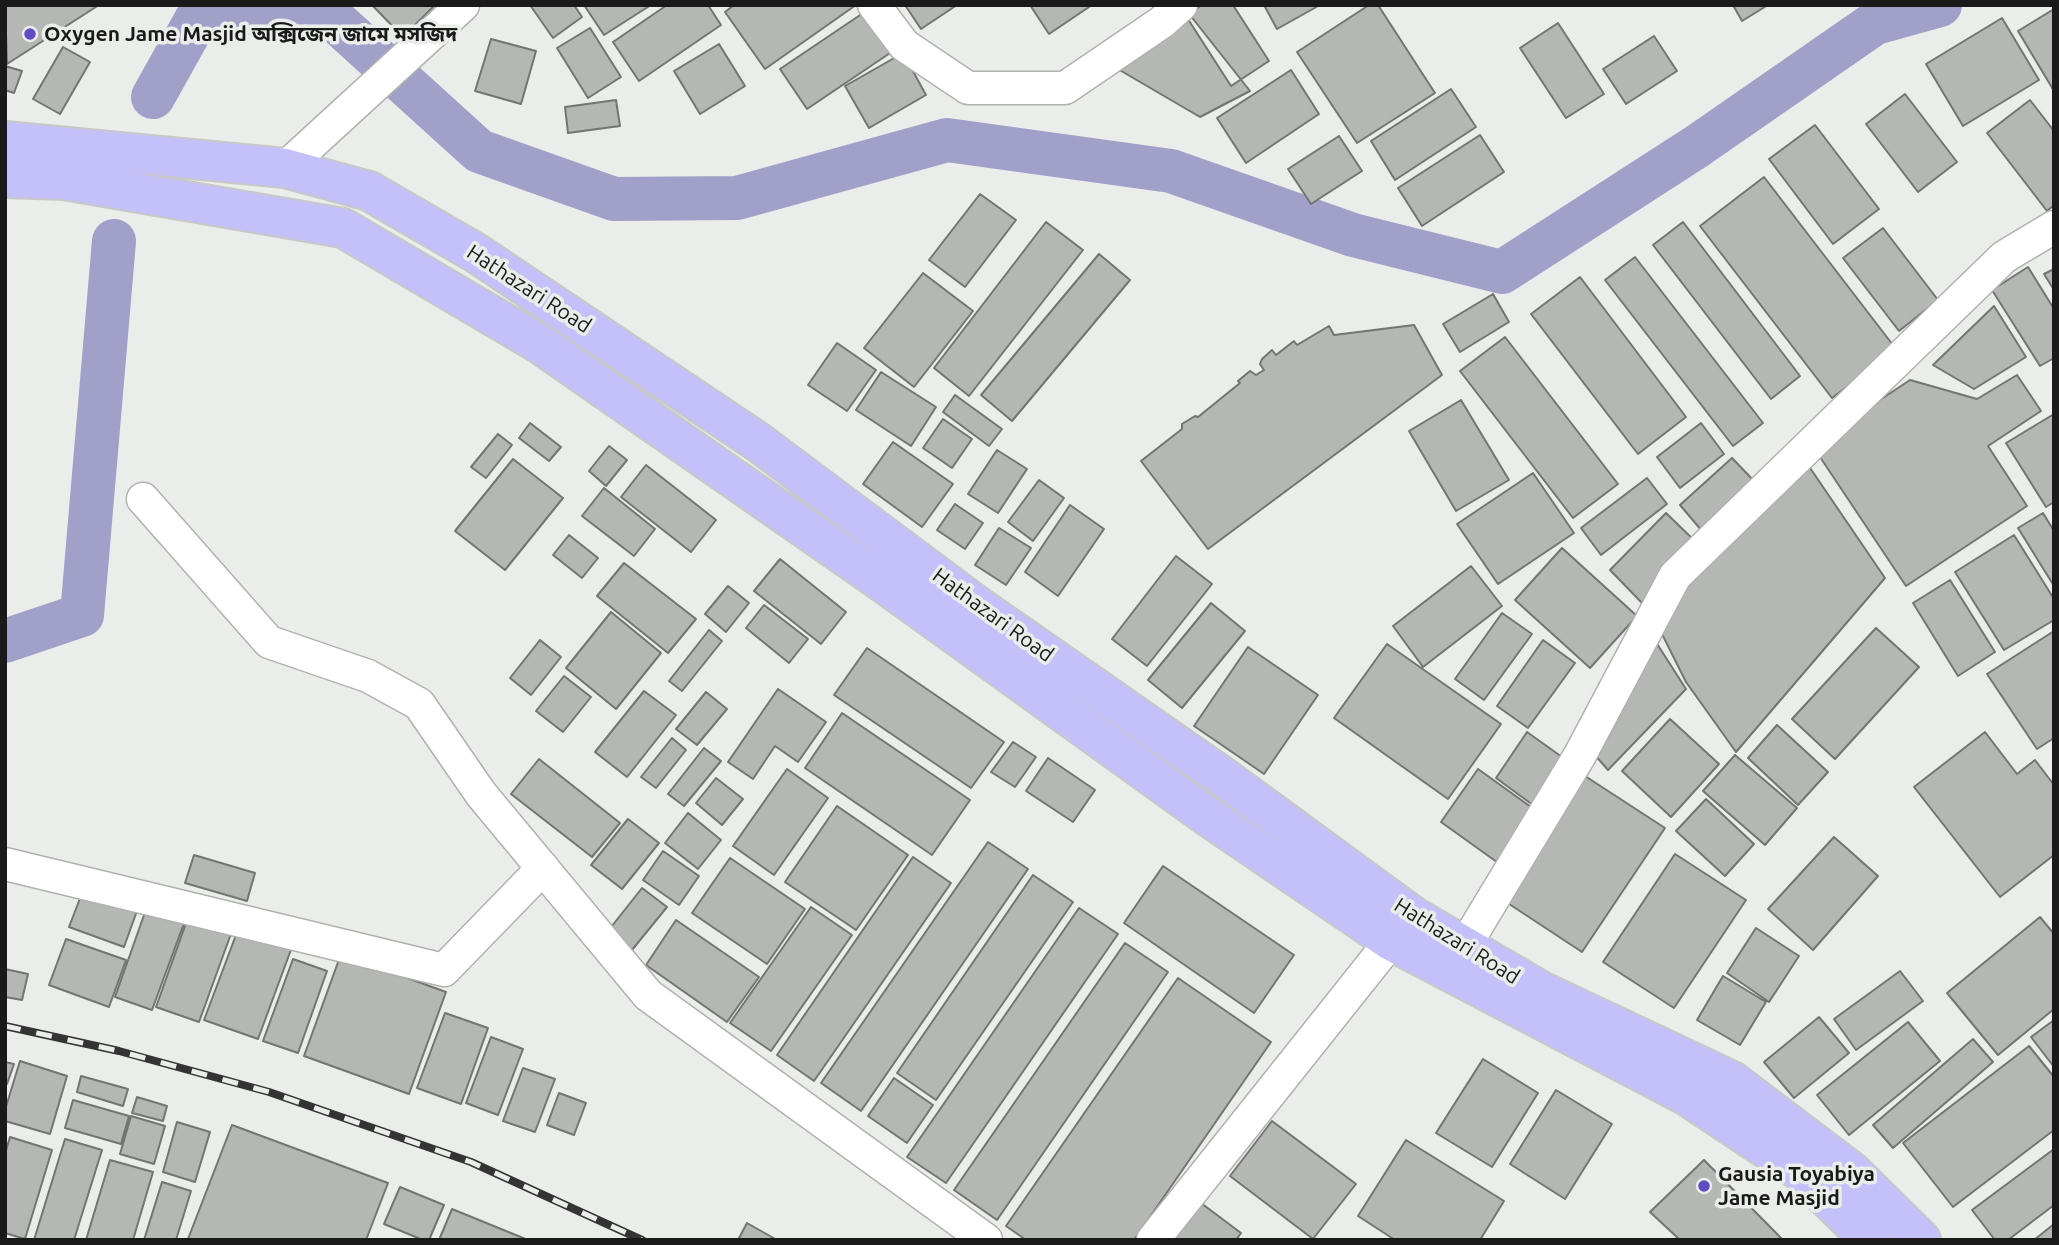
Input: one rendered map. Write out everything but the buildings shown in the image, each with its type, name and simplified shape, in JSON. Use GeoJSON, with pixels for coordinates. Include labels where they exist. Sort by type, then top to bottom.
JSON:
{"type":"FeatureCollection","features":[{"type":"Feature","properties":{"kind":"highway","name":"Hathazari Road"},"geometry":{"type":"LineString","coordinates":[[5,141],[285,168],[369,191],[476,253],[758,442],[976,605],[1223,777],[1414,917],[1541,991],[1732,1081],[1852,1172],[1920,1240]]}},
{"type":"Feature","properties":{"kind":"highway","name":"Hathazari Road"},"geometry":{"type":"LineString","coordinates":[[5,178],[64,180],[343,228],[540,344],[878,579],[1210,818],[1391,942],[1687,1096],[1800,1171],[1870,1240]]}},
{"type":"Feature","properties":{"kind":"street"},"geometry":{"type":"LineString","coordinates":[[874,5],[904,45],[968,88],[1065,88],[1162,22],[1181,5]]}},
{"type":"Feature","properties":{"kind":"street"},"geometry":{"type":"LineString","coordinates":[[285,168],[456,10]]}},
{"type":"Feature","properties":{"kind":"street"},"geometry":{"type":"LineString","coordinates":[[1464,947],[1580,755],[1675,576],[2004,257],[2054,227]]}},
{"type":"Feature","properties":{"kind":"street"},"geometry":{"type":"LineString","coordinates":[[143,499],[269,642],[368,676],[419,704],[481,794],[648,995],[986,1240]]}},
{"type":"Feature","properties":{"kind":"street"},"geometry":{"type":"LineString","coordinates":[[5,864],[444,970],[543,868]]}},
{"type":"Feature","properties":{"kind":"street"},"geometry":{"type":"LineString","coordinates":[[1153,1240],[1391,942]]}},
{"type":"Feature","properties":{"kind":"waterway"},"geometry":{"type":"LineString","coordinates":[[153,97],[196,20],[310,5]]}},
{"type":"Feature","properties":{"kind":"waterway"},"geometry":{"type":"LineString","coordinates":[[318,5],[479,151],[614,199],[737,198],[947,140],[1171,171],[1353,235],[1502,272],[1696,147],[1875,23],[1940,5]]}},
{"type":"Feature","properties":{"kind":"waterway"},"geometry":{"type":"LineString","coordinates":[[5,641],[82,615],[114,241]]}},
{"type":"Feature","properties":{"kind":"railway"},"geometry":{"type":"LineString","coordinates":[[5,1026],[119,1051],[269,1092],[471,1162],[642,1240]]}},
{"type":"Feature","properties":{"kind":"place","name":"Oxygen Jame Masjid অক্সিজেন জামে মসজিদ"},"geometry":{"type":"Point","coordinates":[30,34]}},
{"type":"Feature","properties":{"kind":"place","name":"Gausia Toyabiya Jame Masjid"},"geometry":{"type":"Point","coordinates":[1704,1186]}}]}
